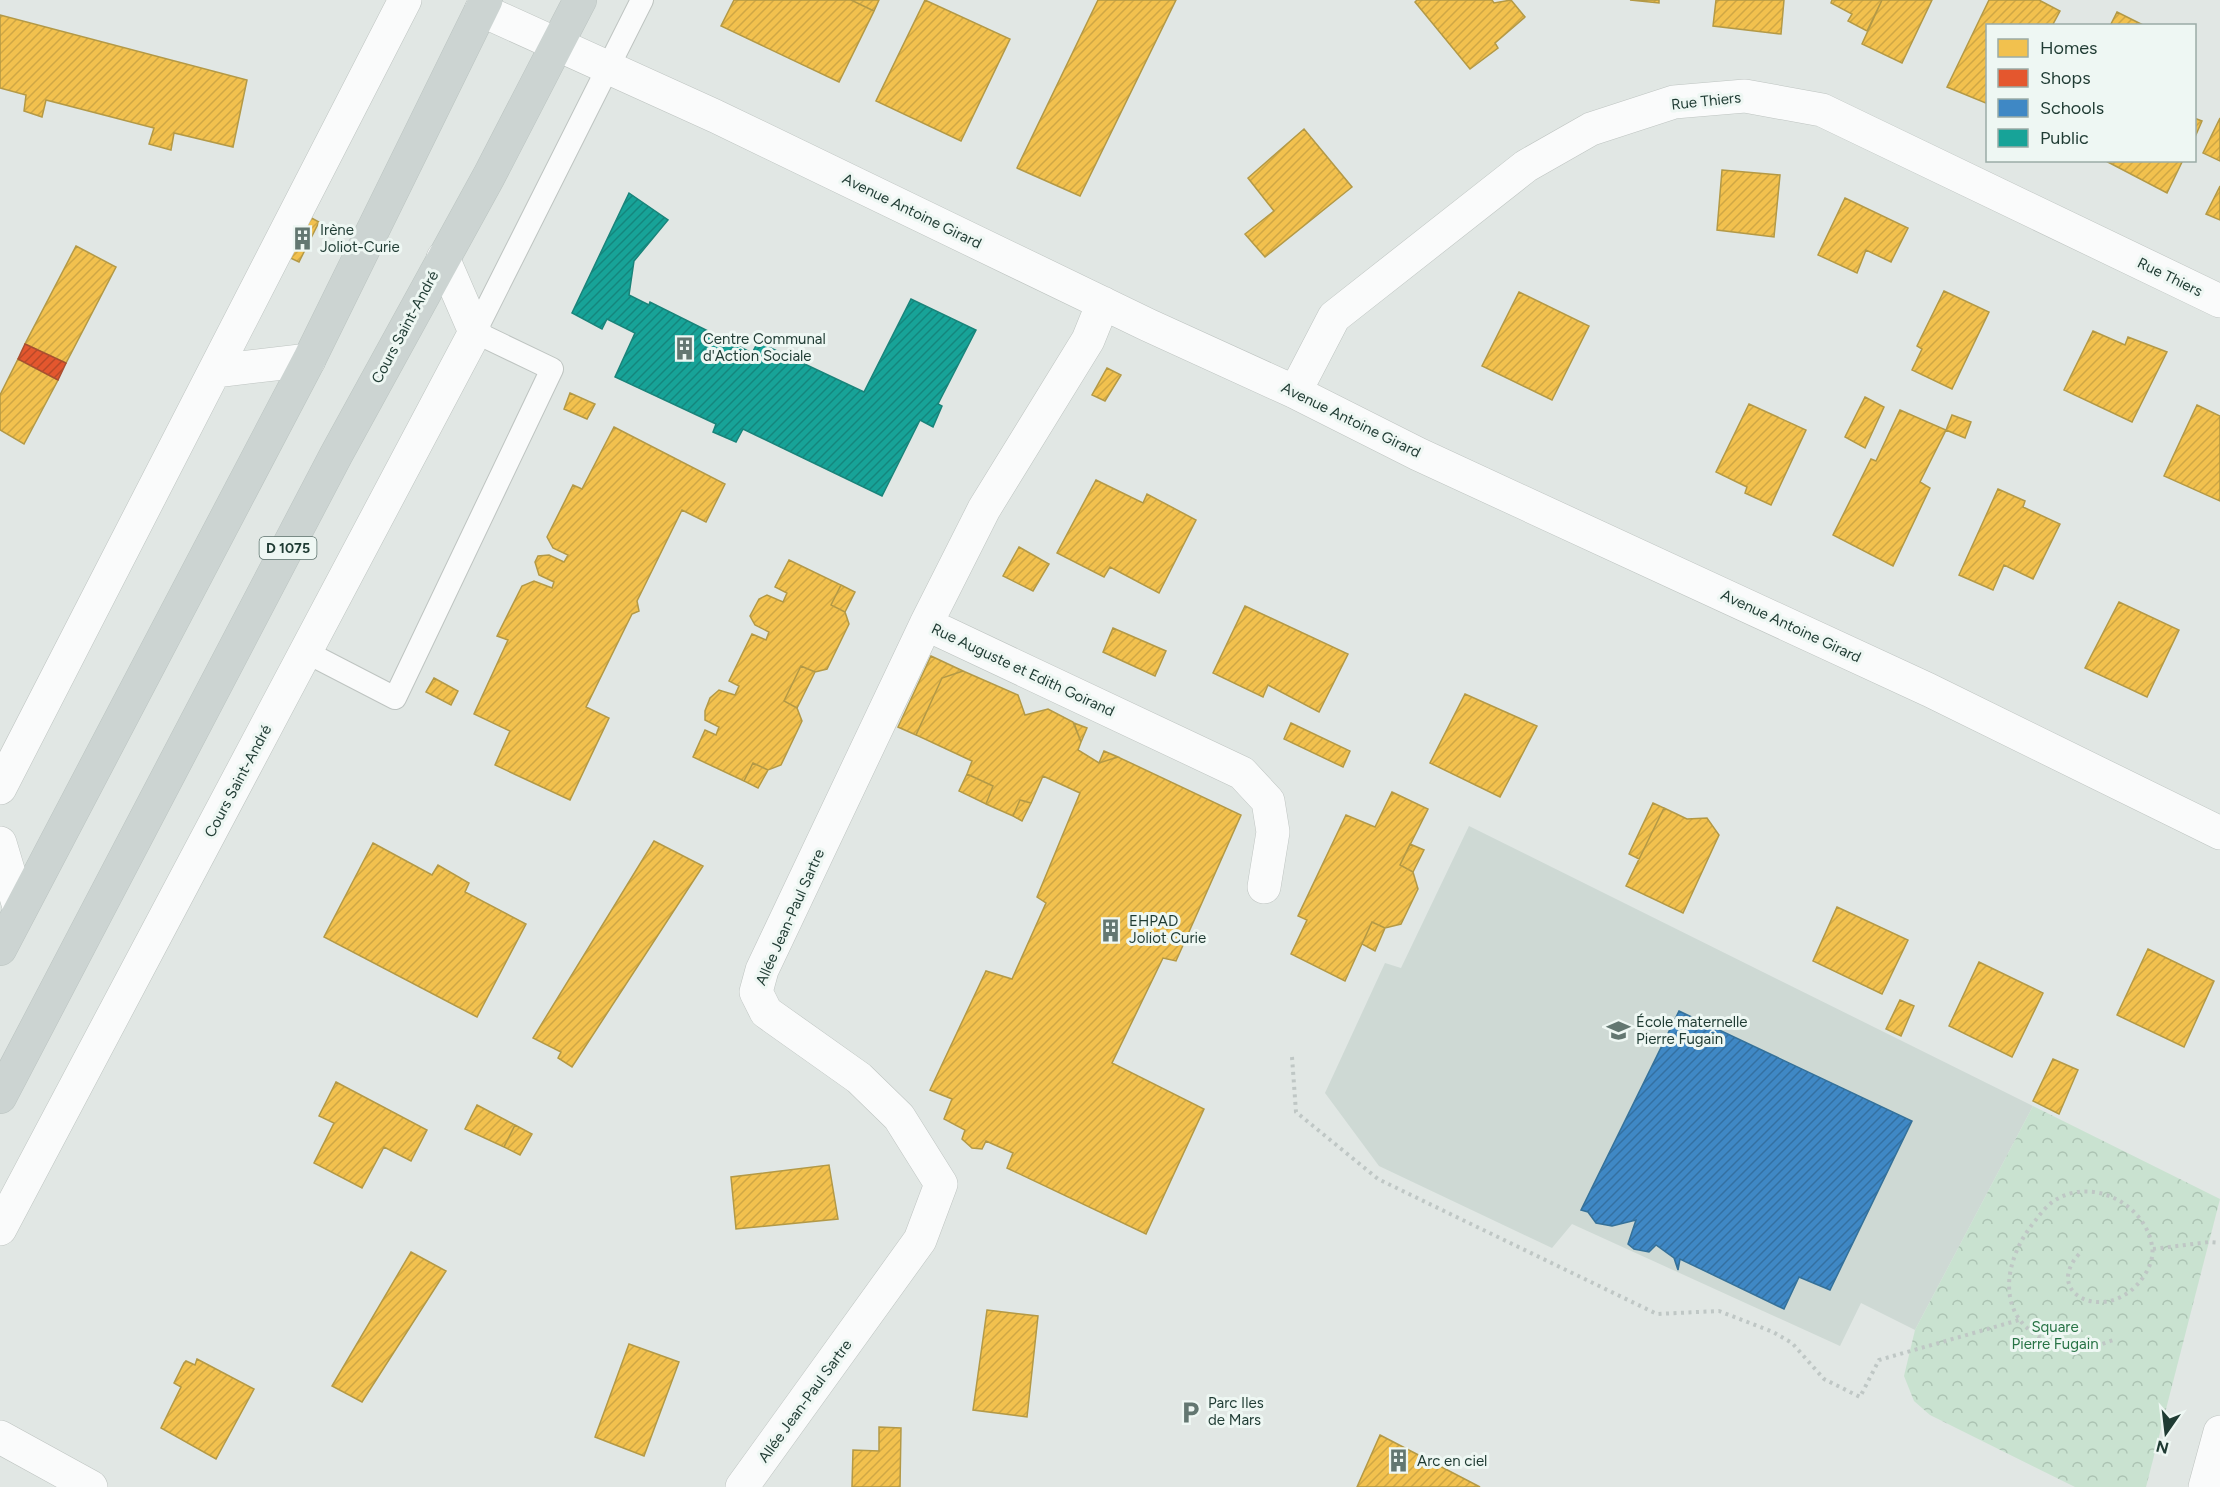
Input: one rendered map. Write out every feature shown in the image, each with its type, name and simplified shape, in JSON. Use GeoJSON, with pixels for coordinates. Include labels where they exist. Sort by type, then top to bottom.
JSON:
{"type":"FeatureCollection","features":[{"type":"Feature","properties":{"kind":"main road","name":"Cours Saint-André"},"geometry":{"type":"LineString","coordinates":[[0,1097],[580,0]]}},
{"type":"Feature","properties":{"kind":"main road"},"geometry":{"type":"LineString","coordinates":[[0,949],[309,360],[484,5]]}},
{"type":"Feature","properties":{"kind":"street"},"geometry":{"type":"LineString","coordinates":[[0,788],[405,0]]}},
{"type":"Feature","properties":{"kind":"street","name":"Avenue Antoine Girard"},"geometry":{"type":"LineString","coordinates":[[484,5],[558,44],[715,116],[1103,303],[1295,392],[1418,454],[1929,690],[2220,833]]}},
{"type":"Feature","properties":{"kind":"street","name":"Rue Thiers"},"geometry":{"type":"LineString","coordinates":[[1295,392],[1334,317],[1526,166],[1591,129],[1674,102],[1745,96],[1822,110],[2220,301]]}},
{"type":"Feature","properties":{"kind":"street","name":"Cours Saint-André"},"geometry":{"type":"LineString","coordinates":[[0,1229],[475,332],[443,258]]}},
{"type":"Feature","properties":{"kind":"street","name":"Rue Auguste et Edith Goirand"},"geometry":{"type":"LineString","coordinates":[[1103,303],[1088,339],[984,508],[926,624],[1242,774],[1268,801],[1272,832],[1264,887]]}},
{"type":"Feature","properties":{"kind":"street"},"geometry":{"type":"LineString","coordinates":[[215,371],[309,360]]}},
{"type":"Feature","properties":{"kind":"street","name":"Allée Jean-Paul Sartre"},"geometry":{"type":"LineString","coordinates":[[742,1487],[920,1240],[941,1184],[899,1117],[859,1078],[766,1012],[756,992],[762,970],[926,624]]}},
{"type":"Feature","properties":{"kind":"street"},"geometry":{"type":"LineString","coordinates":[[0,843],[20,910]]}},
{"type":"Feature","properties":{"kind":"street"},"geometry":{"type":"LineString","coordinates":[[2211,1485],[2220,1432]]}},
{"type":"Feature","properties":{"kind":"street"},"geometry":{"type":"LineString","coordinates":[[0,1437],[91,1487]]}},
{"type":"Feature","properties":{"kind":"lane","name":"Cours Saint-André"},"geometry":{"type":"LineString","coordinates":[[475,332],[642,0]]}},
{"type":"Feature","properties":{"kind":"lane"},"geometry":{"type":"LineString","coordinates":[[306,652],[395,698],[552,369],[475,332]]}},
{"type":"Feature","properties":{"kind":"path"},"geometry":{"type":"LineString","coordinates":[[1292,1057],[1296,1112],[1378,1179],[1657,1314],[1719,1311],[1773,1332],[1792,1343],[1824,1379],[1860,1397],[1880,1360],[2019,1320]]}},
{"type":"Feature","properties":{"kind":"path"},"geometry":{"type":"LineString","coordinates":[[2079,1254],[2072,1262],[2068,1273],[2067,1281],[2072,1291],[2083,1299],[2110,1303],[2137,1287],[2150,1268],[2153,1249],[2148,1228],[2134,1211],[2117,1198],[2104,1194],[2079,1193],[2058,1198],[2031,1225],[2019,1246],[2010,1274],[2007,1292],[2019,1320],[2039,1338],[2064,1347],[2090,1348],[2116,1339]]}},
{"type":"Feature","properties":{"kind":"path"},"geometry":{"type":"LineString","coordinates":[[2153,1249],[2209,1242],[2220,1243]]}},
{"type":"Feature","properties":{"kind":"shaded area","name":"École maternelle Pierre Fugain"},"geometry":{"type":"Polygon","coordinates":[[[1469,826],[2033,1106],[1915,1330],[1861,1303],[1840,1346],[1572,1224],[1552,1248],[1379,1166],[1325,1093],[1385,963],[1401,968],[1469,826]]]}},
{"type":"Feature","properties":{"kind":"green space","name":"Square Pierre Fugain"},"geometry":{"type":"Polygon","coordinates":[[[2033,1106],[2220,1199],[2146,1487],[2075,1487],[1930,1415],[1914,1401],[1904,1376],[1915,1330],[2033,1106]]]}},
{"type":"Feature","properties":{"kind":"building: Homes"},"geometry":{"type":"Polygon","coordinates":[[[734,0],[851,0],[874,11],[839,82],[721,26],[734,0]]]}},
{"type":"Feature","properties":{"kind":"building: Homes"},"geometry":{"type":"Polygon","coordinates":[[[851,0],[879,0],[874,11],[851,0]]]}},
{"type":"Feature","properties":{"kind":"building: Homes"},"geometry":{"type":"Polygon","coordinates":[[[925,0],[1010,39],[961,141],[876,101],[925,0]]]}},
{"type":"Feature","properties":{"kind":"building: Homes"},"geometry":{"type":"Polygon","coordinates":[[[1098,0],[1176,0],[1080,196],[1017,168],[1098,0]]]}},
{"type":"Feature","properties":{"kind":"building: Homes"},"geometry":{"type":"Polygon","coordinates":[[[1417,0],[1492,0],[1494,3],[1511,0],[1525,17],[1495,43],[1498,48],[1470,69],[1415,2],[1417,0]]]}},
{"type":"Feature","properties":{"kind":"building: Homes"},"geometry":{"type":"Polygon","coordinates":[[[1630,0],[1659,0],[1659,3],[1630,0]]]}},
{"type":"Feature","properties":{"kind":"building: Homes"},"geometry":{"type":"Polygon","coordinates":[[[1716,0],[1784,0],[1781,34],[1713,26],[1716,0]]]}},
{"type":"Feature","properties":{"kind":"building: Homes"},"geometry":{"type":"Polygon","coordinates":[[[1832,0],[1882,0],[1867,31],[1848,21],[1852,14],[1831,3],[1832,0]]]}},
{"type":"Feature","properties":{"kind":"building: Homes"},"geometry":{"type":"Polygon","coordinates":[[[1882,0],[1932,0],[1902,63],[1862,44],[1882,0]]]}},
{"type":"Feature","properties":{"kind":"building: Homes"},"geometry":{"type":"Polygon","coordinates":[[[1989,0],[2039,0],[2060,11],[2053,24],[1986,24],[1986,103],[1947,87],[1989,0]]]}},
{"type":"Feature","properties":{"kind":"building: Homes"},"geometry":{"type":"Polygon","coordinates":[[[2117,12],[2141,24],[2111,24],[2117,12]]]}},
{"type":"Feature","properties":{"kind":"building: Homes"},"geometry":{"type":"Polygon","coordinates":[[[0,15],[247,80],[233,147],[174,133],[171,150],[149,144],[154,128],[46,100],[42,117],[24,111],[26,95],[0,88],[0,15]]]}},
{"type":"Feature","properties":{"kind":"building: Homes"},"geometry":{"type":"Polygon","coordinates":[[[2220,118],[2220,161],[2203,153],[2220,118]]]}},
{"type":"Feature","properties":{"kind":"building: Homes"},"geometry":{"type":"Polygon","coordinates":[[[2196,119],[2202,121],[2196,135],[2196,119]]]}},
{"type":"Feature","properties":{"kind":"building: Homes"},"geometry":{"type":"Polygon","coordinates":[[[1304,129],[1352,187],[1265,257],[1245,234],[1274,211],[1248,178],[1304,129]]]}},
{"type":"Feature","properties":{"kind":"building: Homes"},"geometry":{"type":"Polygon","coordinates":[[[2108,162],[2182,162],[2167,193],[2108,162]]]}},
{"type":"Feature","properties":{"kind":"building: Homes"},"geometry":{"type":"Polygon","coordinates":[[[1722,170],[1780,175],[1774,237],[1717,230],[1722,170]]]}},
{"type":"Feature","properties":{"kind":"building: Homes"},"geometry":{"type":"Polygon","coordinates":[[[2220,186],[2220,220],[2206,214],[2220,186]]]}},
{"type":"Feature","properties":{"kind":"building: Homes"},"geometry":{"type":"Polygon","coordinates":[[[1845,198],[1908,228],[1891,262],[1866,250],[1857,273],[1818,255],[1845,198]]]}},
{"type":"Feature","properties":{"kind":"building: Homes","name":"Irène Joliot-Curie"},"geometry":{"type":"Polygon","coordinates":[[[306,215],[319,222],[299,262],[286,256],[306,215]]]}},
{"type":"Feature","properties":{"kind":"building: Homes"},"geometry":{"type":"Polygon","coordinates":[[[76,246],[116,267],[66,363],[25,344],[76,246]]]}},
{"type":"Feature","properties":{"kind":"building: Homes"},"geometry":{"type":"Polygon","coordinates":[[[1944,291],[1989,312],[1952,389],[1912,370],[1922,349],[1917,346],[1944,291]]]}},
{"type":"Feature","properties":{"kind":"building: Homes"},"geometry":{"type":"Polygon","coordinates":[[[1519,292],[1589,326],[1552,400],[1482,366],[1519,292]]]}},
{"type":"Feature","properties":{"kind":"building: Homes"},"geometry":{"type":"Polygon","coordinates":[[[2093,331],[2125,345],[2128,337],[2167,352],[2132,422],[2064,390],[2093,331]]]}},
{"type":"Feature","properties":{"kind":"building: Homes"},"geometry":{"type":"Polygon","coordinates":[[[18,359],[58,380],[24,444],[0,430],[0,395],[18,359]]]}},
{"type":"Feature","properties":{"kind":"building: Homes"},"geometry":{"type":"Polygon","coordinates":[[[1107,368],[1121,375],[1105,401],[1092,395],[1107,368]]]}},
{"type":"Feature","properties":{"kind":"building: Homes"},"geometry":{"type":"Polygon","coordinates":[[[570,393],[595,404],[587,419],[564,409],[570,393]]]}},
{"type":"Feature","properties":{"kind":"building: Homes"},"geometry":{"type":"Polygon","coordinates":[[[1865,397],[1884,407],[1865,448],[1845,437],[1865,397]]]}},
{"type":"Feature","properties":{"kind":"building: Homes"},"geometry":{"type":"Polygon","coordinates":[[[1749,404],[1806,430],[1771,505],[1745,493],[1747,487],[1716,472],[1749,404]]]}},
{"type":"Feature","properties":{"kind":"building: Homes"},"geometry":{"type":"Polygon","coordinates":[[[2197,405],[2220,416],[2220,501],[2164,476],[2197,405]]]}},
{"type":"Feature","properties":{"kind":"building: Homes"},"geometry":{"type":"Polygon","coordinates":[[[1900,410],[1946,430],[1920,482],[1930,488],[1893,566],[1833,535],[1871,459],[1876,461],[1900,410]]]}},
{"type":"Feature","properties":{"kind":"building: Homes"},"geometry":{"type":"Polygon","coordinates":[[[1952,415],[1971,422],[1965,438],[1946,430],[1952,415]]]}},
{"type":"Feature","properties":{"kind":"building: Homes"},"geometry":{"type":"Polygon","coordinates":[[[614,427],[725,484],[706,522],[682,510],[637,601],[639,611],[632,614],[586,707],[609,718],[570,800],[495,765],[510,731],[474,714],[508,640],[497,636],[522,586],[534,581],[552,588],[554,582],[539,575],[535,562],[538,556],[549,555],[564,562],[568,555],[553,548],[547,537],[573,485],[582,489],[614,427]]]}},
{"type":"Feature","properties":{"kind":"building: Homes"},"geometry":{"type":"Polygon","coordinates":[[[1096,480],[1143,503],[1147,494],[1196,520],[1159,593],[1110,567],[1104,577],[1057,553],[1096,480]]]}},
{"type":"Feature","properties":{"kind":"building: Homes"},"geometry":{"type":"Polygon","coordinates":[[[1998,489],[2025,501],[2023,507],[2060,524],[2033,579],[2004,565],[1993,590],[1959,575],[1998,489]]]}},
{"type":"Feature","properties":{"kind":"building: Homes"},"geometry":{"type":"Polygon","coordinates":[[[1019,547],[1049,564],[1033,591],[1003,576],[1019,547]]]}},
{"type":"Feature","properties":{"kind":"building: Homes"},"geometry":{"type":"Polygon","coordinates":[[[789,560],[841,585],[831,605],[845,612],[849,624],[827,669],[815,672],[801,666],[784,701],[797,708],[802,721],[781,765],[768,770],[753,763],[744,781],[693,757],[705,730],[716,735],[719,727],[705,720],[705,711],[710,698],[719,690],[735,695],[739,686],[729,681],[752,634],[766,640],[769,632],[755,625],[750,616],[759,599],[767,595],[783,602],[787,593],[775,587],[789,560]]]}},
{"type":"Feature","properties":{"kind":"building: Homes"},"geometry":{"type":"Polygon","coordinates":[[[841,585],[855,592],[845,612],[831,605],[841,585]]]}},
{"type":"Feature","properties":{"kind":"building: Homes"},"geometry":{"type":"Polygon","coordinates":[[[2119,602],[2179,630],[2147,697],[2085,668],[2119,602]]]}},
{"type":"Feature","properties":{"kind":"building: Homes"},"geometry":{"type":"Polygon","coordinates":[[[1245,606],[1348,654],[1319,712],[1268,685],[1263,697],[1213,673],[1245,606]]]}},
{"type":"Feature","properties":{"kind":"building: Homes"},"geometry":{"type":"Polygon","coordinates":[[[1113,628],[1166,651],[1155,676],[1103,652],[1113,628]]]}},
{"type":"Feature","properties":{"kind":"building: Homes"},"geometry":{"type":"Polygon","coordinates":[[[931,656],[963,671],[942,678],[916,735],[898,727],[931,656]]]}},
{"type":"Feature","properties":{"kind":"building: Homes"},"geometry":{"type":"Polygon","coordinates":[[[801,666],[815,672],[797,708],[784,701],[801,666]]]}},
{"type":"Feature","properties":{"kind":"building: Homes","name":"EHPAD Joliot Curie"},"geometry":{"type":"Polygon","coordinates":[[[963,671],[1018,695],[1025,715],[1048,709],[1073,722],[1081,742],[1078,750],[1099,763],[1118,757],[1241,815],[1176,961],[1163,958],[1112,1063],[1204,1109],[1146,1234],[1007,1168],[1013,1153],[986,1141],[982,1149],[972,1148],[962,1139],[965,1130],[944,1119],[952,1099],[930,1090],[986,971],[1012,979],[1046,903],[1037,897],[1080,793],[1043,776],[1031,803],[1020,800],[1013,816],[986,804],[993,786],[967,774],[972,761],[916,735],[942,678],[963,671]]]}},
{"type":"Feature","properties":{"kind":"building: Homes"},"geometry":{"type":"Polygon","coordinates":[[[434,678],[458,691],[451,705],[426,692],[434,678]]]}},
{"type":"Feature","properties":{"kind":"building: Homes"},"geometry":{"type":"Polygon","coordinates":[[[1465,694],[1537,726],[1500,797],[1430,763],[1465,694]]]}},
{"type":"Feature","properties":{"kind":"building: Homes"},"geometry":{"type":"Polygon","coordinates":[[[1074,723],[1087,728],[1081,742],[1074,723]]]}},
{"type":"Feature","properties":{"kind":"building: Homes"},"geometry":{"type":"Polygon","coordinates":[[[1291,723],[1350,751],[1343,767],[1284,739],[1291,723]]]}},
{"type":"Feature","properties":{"kind":"building: Homes"},"geometry":{"type":"Polygon","coordinates":[[[1104,751],[1118,757],[1099,763],[1104,751]]]}},
{"type":"Feature","properties":{"kind":"building: Homes"},"geometry":{"type":"Polygon","coordinates":[[[753,763],[768,770],[758,788],[744,781],[753,763]]]}},
{"type":"Feature","properties":{"kind":"building: Homes"},"geometry":{"type":"Polygon","coordinates":[[[967,774],[993,786],[986,804],[959,791],[967,774]]]}},
{"type":"Feature","properties":{"kind":"building: Homes"},"geometry":{"type":"Polygon","coordinates":[[[1392,792],[1428,809],[1400,865],[1413,872],[1418,889],[1401,924],[1385,928],[1372,922],[1345,981],[1291,954],[1307,920],[1298,916],[1346,815],[1375,827],[1392,792]]]}},
{"type":"Feature","properties":{"kind":"building: Homes"},"geometry":{"type":"Polygon","coordinates":[[[1020,800],[1031,803],[1022,821],[1013,816],[1020,800]]]}},
{"type":"Feature","properties":{"kind":"building: Homes"},"geometry":{"type":"Polygon","coordinates":[[[1653,803],[1664,808],[1639,859],[1629,854],[1653,803]]]}},
{"type":"Feature","properties":{"kind":"building: Homes"},"geometry":{"type":"Polygon","coordinates":[[[1664,808],[1687,819],[1707,818],[1719,835],[1683,913],[1626,886],[1664,808]]]}},
{"type":"Feature","properties":{"kind":"building: Homes"},"geometry":{"type":"Polygon","coordinates":[[[654,841],[703,866],[572,1067],[558,1058],[561,1052],[533,1038],[654,841]]]}},
{"type":"Feature","properties":{"kind":"building: Homes"},"geometry":{"type":"Polygon","coordinates":[[[373,843],[432,875],[438,865],[469,883],[465,892],[526,924],[477,1017],[324,937],[373,843]]]}},
{"type":"Feature","properties":{"kind":"building: Homes"},"geometry":{"type":"Polygon","coordinates":[[[1410,844],[1424,850],[1413,872],[1400,865],[1410,844]]]}},
{"type":"Feature","properties":{"kind":"building: Homes"},"geometry":{"type":"Polygon","coordinates":[[[1837,907],[1908,940],[1882,994],[1813,961],[1837,907]]]}},
{"type":"Feature","properties":{"kind":"building: Homes"},"geometry":{"type":"Polygon","coordinates":[[[1372,922],[1385,928],[1375,951],[1362,944],[1372,922]]]}},
{"type":"Feature","properties":{"kind":"building: Homes"},"geometry":{"type":"Polygon","coordinates":[[[2148,949],[2214,981],[2184,1047],[2117,1015],[2148,949]]]}},
{"type":"Feature","properties":{"kind":"building: Homes"},"geometry":{"type":"Polygon","coordinates":[[[1979,962],[2043,993],[2012,1057],[1949,1026],[1979,962]]]}},
{"type":"Feature","properties":{"kind":"building: Homes"},"geometry":{"type":"Polygon","coordinates":[[[1900,1000],[1914,1006],[1901,1036],[1886,1029],[1900,1000]]]}},
{"type":"Feature","properties":{"kind":"building: Homes"},"geometry":{"type":"Polygon","coordinates":[[[2053,1059],[2078,1070],[2059,1114],[2033,1101],[2053,1059]]]}},
{"type":"Feature","properties":{"kind":"building: Homes"},"geometry":{"type":"Polygon","coordinates":[[[336,1082],[427,1130],[411,1161],[384,1147],[362,1188],[314,1163],[334,1123],[319,1116],[336,1082]]]}},
{"type":"Feature","properties":{"kind":"building: Homes"},"geometry":{"type":"Polygon","coordinates":[[[477,1105],[515,1125],[504,1147],[465,1129],[477,1105]]]}},
{"type":"Feature","properties":{"kind":"building: Homes"},"geometry":{"type":"Polygon","coordinates":[[[515,1125],[532,1134],[520,1155],[504,1147],[515,1125]]]}},
{"type":"Feature","properties":{"kind":"building: Homes"},"geometry":{"type":"Polygon","coordinates":[[[829,1165],[838,1219],[736,1229],[731,1177],[829,1165]]]}},
{"type":"Feature","properties":{"kind":"building: Homes"},"geometry":{"type":"Polygon","coordinates":[[[411,1252],[446,1271],[362,1402],[332,1386],[411,1252]]]}},
{"type":"Feature","properties":{"kind":"building: Homes"},"geometry":{"type":"Polygon","coordinates":[[[987,1310],[1038,1316],[1027,1417],[973,1410],[987,1310]]]}},
{"type":"Feature","properties":{"kind":"building: Homes"},"geometry":{"type":"Polygon","coordinates":[[[629,1344],[679,1362],[644,1456],[595,1437],[629,1344]]]}},
{"type":"Feature","properties":{"kind":"building: Homes"},"geometry":{"type":"Polygon","coordinates":[[[197,1359],[254,1389],[216,1459],[161,1428],[181,1387],[174,1383],[184,1363],[186,1361],[195,1365],[197,1359]]]}},
{"type":"Feature","properties":{"kind":"building: Homes"},"geometry":{"type":"Polygon","coordinates":[[[879,1427],[901,1428],[900,1487],[852,1487],[853,1450],[879,1451],[879,1427]]]}},
{"type":"Feature","properties":{"kind":"building: Homes","name":"Arc en ciel"},"geometry":{"type":"Polygon","coordinates":[[[1380,1435],[1480,1487],[1357,1487],[1380,1435]]]}},
{"type":"Feature","properties":{"kind":"building: Shops"},"geometry":{"type":"Polygon","coordinates":[[[25,344],[66,363],[58,380],[18,359],[25,344]]]}},
{"type":"Feature","properties":{"kind":"building: Schools"},"geometry":{"type":"Polygon","coordinates":[[[1679,1011],[1912,1121],[1830,1290],[1799,1277],[1784,1309],[1680,1259],[1678,1270],[1674,1258],[1656,1245],[1649,1252],[1634,1249],[1628,1244],[1636,1220],[1612,1226],[1596,1223],[1588,1212],[1581,1210],[1679,1011]]]}},
{"type":"Feature","properties":{"kind":"building: Public","name":"Centre Communal d'Action Sociale"},"geometry":{"type":"Polygon","coordinates":[[[629,193],[668,220],[634,261],[629,295],[649,305],[650,302],[752,353],[758,342],[864,392],[911,299],[976,330],[938,404],[942,406],[933,427],[920,420],[882,496],[743,429],[736,442],[713,432],[716,424],[615,377],[635,333],[607,319],[602,329],[572,313],[629,193]]]}},
{"type":"Feature","properties":{"kind":"place","name":"Irène Joliot-Curie"},"geometry":{"type":"Point","coordinates":[302,239]}},
{"type":"Feature","properties":{"kind":"place","name":"Centre Communal d'Action Sociale"},"geometry":{"type":"Point","coordinates":[685,348]}},
{"type":"Feature","properties":{"kind":"place","name":"EHPAD Joliot Curie"},"geometry":{"type":"Point","coordinates":[1111,930]}},
{"type":"Feature","properties":{"kind":"place","name":"École maternelle Pierre Fugain"},"geometry":{"type":"Point","coordinates":[1618,1031]}},
{"type":"Feature","properties":{"kind":"place","name":"Parc Iles de Mars"},"geometry":{"type":"Point","coordinates":[1190,1412]}},
{"type":"Feature","properties":{"kind":"place","name":"Arc en ciel"},"geometry":{"type":"Point","coordinates":[1399,1461]}}]}
